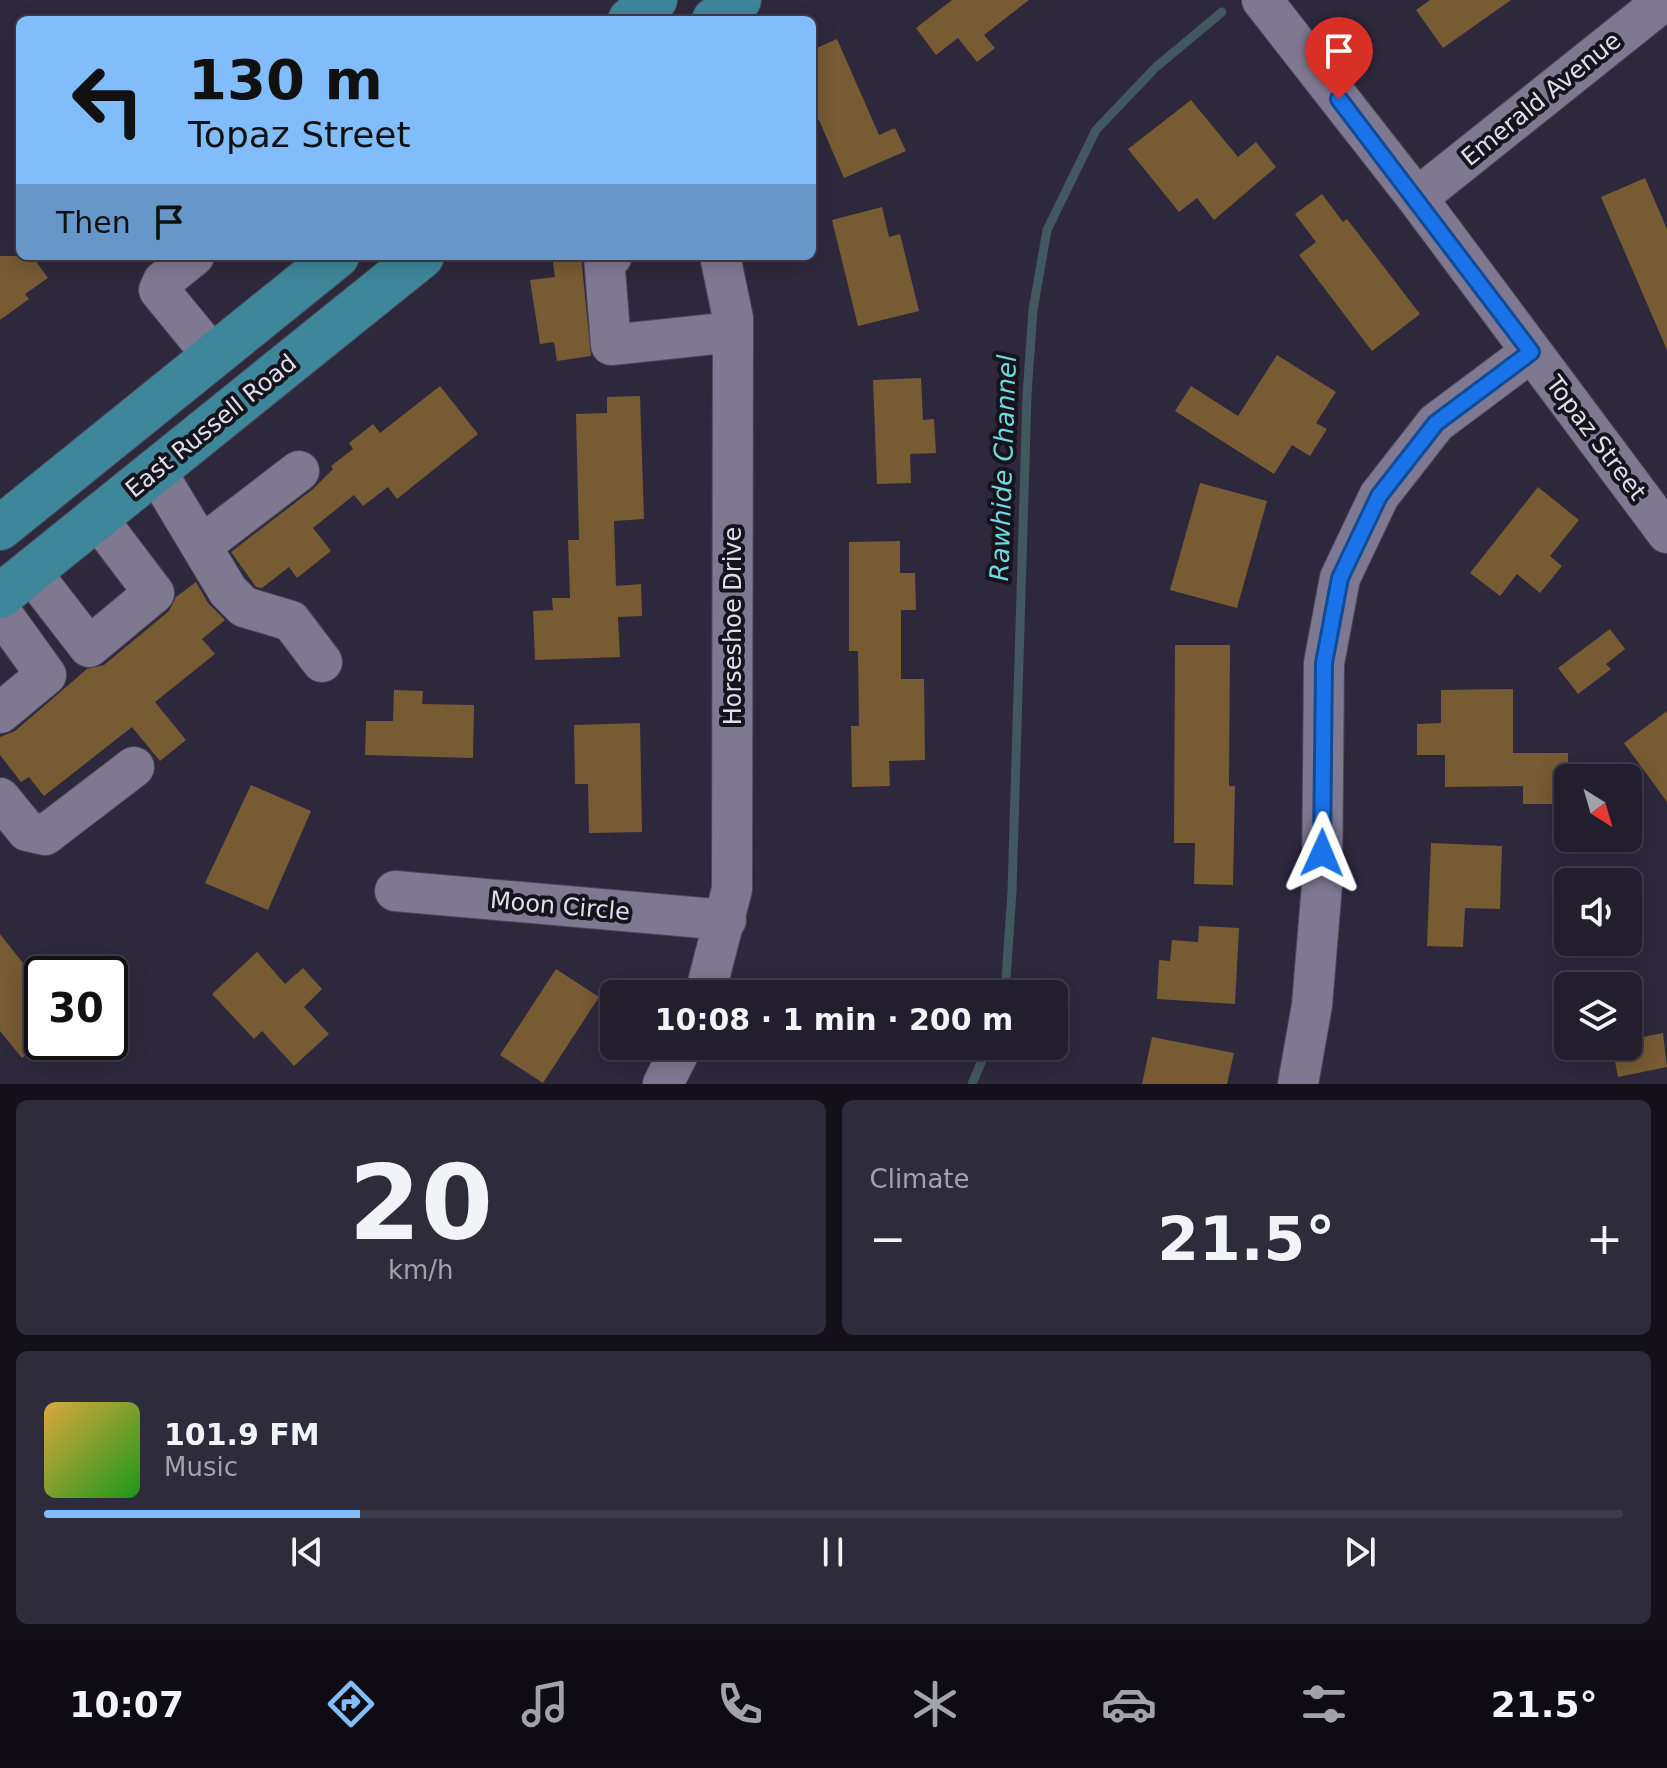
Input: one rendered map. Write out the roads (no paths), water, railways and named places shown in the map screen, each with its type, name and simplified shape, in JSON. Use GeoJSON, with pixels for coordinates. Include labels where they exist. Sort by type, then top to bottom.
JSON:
{"type":"FeatureCollection","features":[{"type":"Feature","properties":{"kind":"main road"},"geometry":{"type":"LineString","coordinates":[[635,16],[655,0]]}},
{"type":"Feature","properties":{"kind":"main road"},"geometry":{"type":"LineString","coordinates":[[719,16],[739,0]]}},
{"type":"Feature","properties":{"kind":"main road"},"geometry":{"type":"LineString","coordinates":[[0,528],[332,260]]}},
{"type":"Feature","properties":{"kind":"main road","name":"East Russell Road"},"geometry":{"type":"LineString","coordinates":[[15,584],[417,260]]}},
{"type":"Feature","properties":{"kind":"street","name":"Topaz Street"},"geometry":{"type":"LineString","coordinates":[[1262,0],[1417,198],[1667,533]]}},
{"type":"Feature","properties":{"kind":"street","name":"Emerald Avenue"},"geometry":{"type":"LineString","coordinates":[[1417,198],[1665,0]]}},
{"type":"Feature","properties":{"kind":"street"},"geometry":{"type":"LineString","coordinates":[[189,260],[163,281],[159,290],[213,356]]}},
{"type":"Feature","properties":{"kind":"street"},"geometry":{"type":"LineString","coordinates":[[604,260],[611,345],[733,332]]}},
{"type":"Feature","properties":{"kind":"street","name":"Horseshoe Drive"},"geometry":{"type":"LineString","coordinates":[[709,980],[732,889],[733,318],[721,260]]}},
{"type":"Feature","properties":{"kind":"street"},"geometry":{"type":"LineString","coordinates":[[1298,1084],[1312,1005],[1322,885],[1324,663],[1340,578],[1379,496],[1436,423],[1531,352]]}},
{"type":"Feature","properties":{"kind":"street"},"geometry":{"type":"LineString","coordinates":[[156,471],[228,591],[244,607],[291,621],[322,662]]}},
{"type":"Feature","properties":{"kind":"street"},"geometry":{"type":"LineString","coordinates":[[201,546],[299,471]]}},
{"type":"Feature","properties":{"kind":"street"},"geometry":{"type":"LineString","coordinates":[[15,584],[89,647],[154,593],[97,518]]}},
{"type":"Feature","properties":{"kind":"street"},"geometry":{"type":"LineString","coordinates":[[0,611],[46,675],[0,713]]}},
{"type":"Feature","properties":{"kind":"street"},"geometry":{"type":"LineString","coordinates":[[0,798],[27,831],[45,835],[134,767]]}},
{"type":"Feature","properties":{"kind":"street","name":"Moon Circle"},"geometry":{"type":"LineString","coordinates":[[395,891],[726,920]]}},
{"type":"Feature","properties":{"kind":"street"},"geometry":{"type":"LineString","coordinates":[[663,1084],[675,1060]]}},
{"type":"Feature","properties":{"kind":"waterway","name":"Rawhide Channel"},"geometry":{"type":"LineString","coordinates":[[1006,980],[1012,891],[1027,395],[1033,310],[1047,230],[1096,130],[1156,67],[1222,12]]}},
{"type":"Feature","properties":{"kind":"waterway","name":"Rawhide Channel"},"geometry":{"type":"LineString","coordinates":[[972,1084],[982,1060]]}}]}
